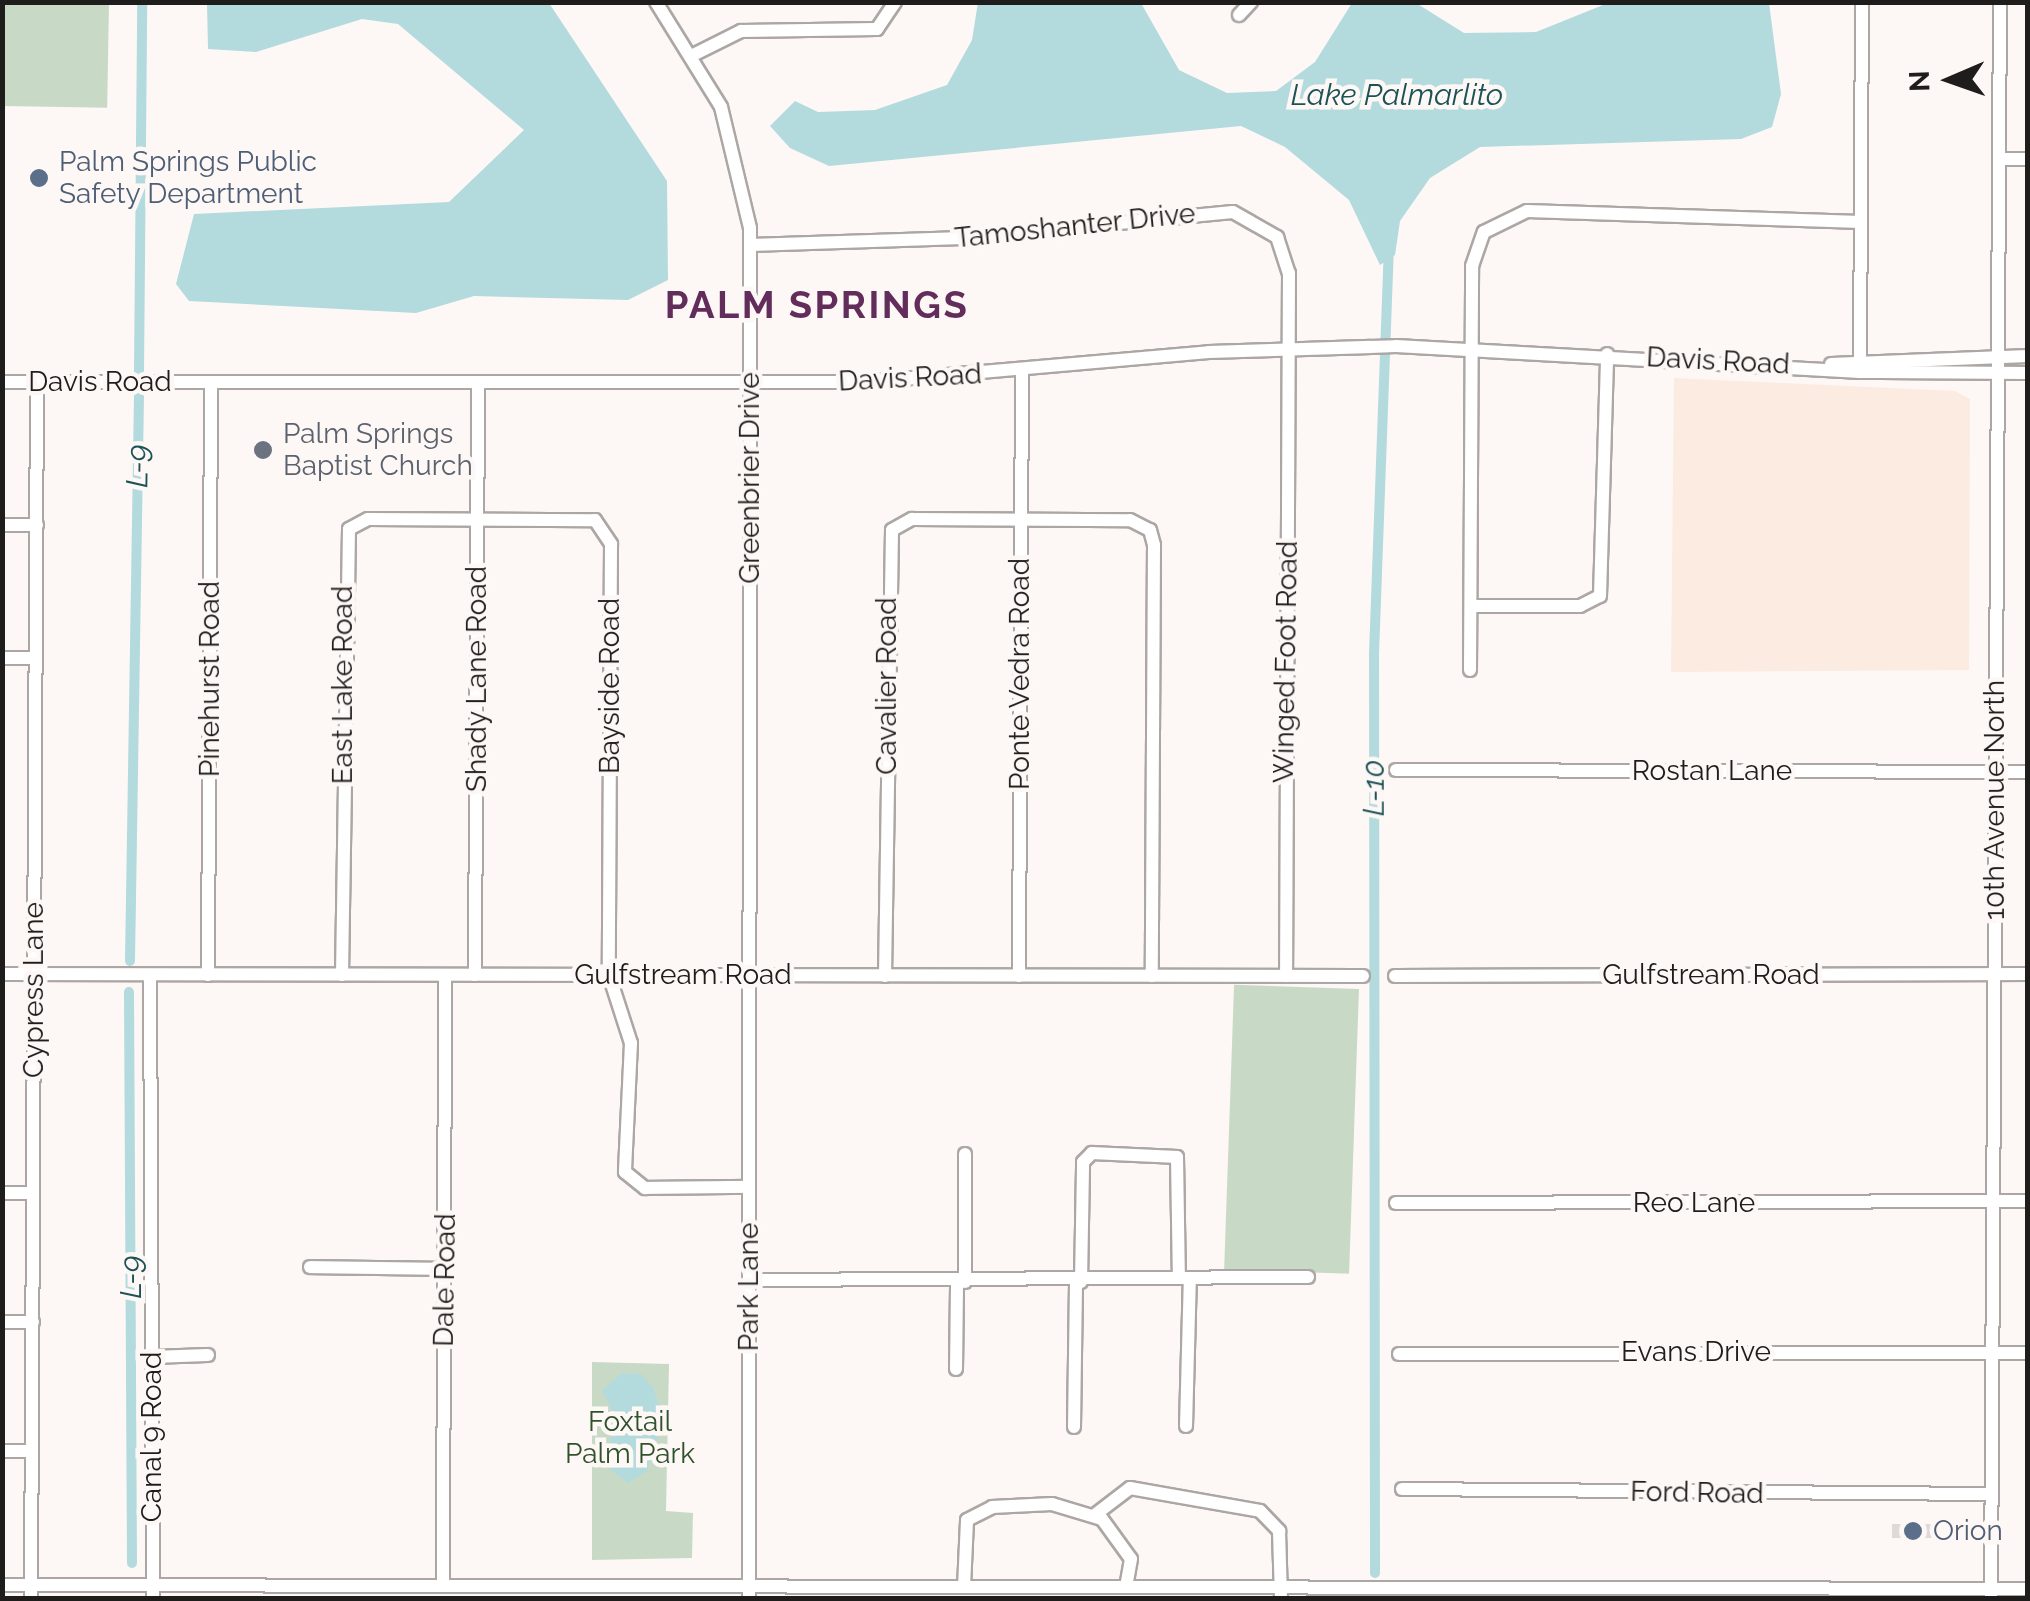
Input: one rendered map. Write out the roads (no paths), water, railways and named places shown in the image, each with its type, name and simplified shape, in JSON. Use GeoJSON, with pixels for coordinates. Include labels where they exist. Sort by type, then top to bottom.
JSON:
{"type":"FeatureCollection","features":[{"type":"Feature","properties":{"kind":"street","name":"Greenbrier Drive"},"geometry":{"type":"LineString","coordinates":[[656,2],[692,55],[738,156],[750,244],[747,976]]}},
{"type":"Feature","properties":{"kind":"street"},"geometry":{"type":"LineString","coordinates":[[692,55],[741,31],[877,29],[895,2]]}},
{"type":"Feature","properties":{"kind":"street"},"geometry":{"type":"LineString","coordinates":[[1239,15],[1251,2]]}},
{"type":"Feature","properties":{"kind":"street"},"geometry":{"type":"LineString","coordinates":[[1860,365],[1862,2]]}},
{"type":"Feature","properties":{"kind":"street","name":"10th Avenue North"},"geometry":{"type":"LineString","coordinates":[[1991,1593],[2000,2]]}},
{"type":"Feature","properties":{"kind":"street"},"geometry":{"type":"LineString","coordinates":[[1999,159],[2028,159]]}},
{"type":"Feature","properties":{"kind":"street","name":"Tamoshanter Drive"},"geometry":{"type":"LineString","coordinates":[[750,244],[946,239],[1241,213],[1267,226],[1285,251],[1289,348]]}},
{"type":"Feature","properties":{"kind":"street"},"geometry":{"type":"LineString","coordinates":[[1470,670],[1474,251],[1489,227],[1513,213],[1860,222]]}},
{"type":"Feature","properties":{"kind":"street","name":"Davis Road"},"geometry":{"type":"LineString","coordinates":[[2,382],[750,383],[1022,371],[1289,348],[1376,346],[1472,347],[1815,366],[2028,356]]}},
{"type":"Feature","properties":{"kind":"street","name":"Winged Foot Road"},"geometry":{"type":"LineString","coordinates":[[1286,976],[1289,348]]}},
{"type":"Feature","properties":{"kind":"street"},"geometry":{"type":"LineString","coordinates":[[1470,606],[1580,606],[1604,589],[1606,354]]}},
{"type":"Feature","properties":{"kind":"street","name":"Davis Road"},"geometry":{"type":"LineString","coordinates":[[1860,365],[1998,375],[2028,373]]}},
{"type":"Feature","properties":{"kind":"street","name":"Ponte Vedra Road"},"geometry":{"type":"LineString","coordinates":[[1019,976],[1022,371]]}},
{"type":"Feature","properties":{"kind":"street","name":"Cypress Lane"},"geometry":{"type":"LineString","coordinates":[[31,1591],[37,382]]}},
{"type":"Feature","properties":{"kind":"street","name":"Pinehurst Road"},"geometry":{"type":"LineString","coordinates":[[208,975],[211,382]]}},
{"type":"Feature","properties":{"kind":"street","name":"Shady Lane Road"},"geometry":{"type":"LineString","coordinates":[[475,975],[478,383]]}},
{"type":"Feature","properties":{"kind":"street","name":"East Lake Road"},"geometry":{"type":"LineString","coordinates":[[342,975],[345,536],[368,518],[478,518]]}},
{"type":"Feature","properties":{"kind":"street","name":"Bayside Road"},"geometry":{"type":"LineString","coordinates":[[478,518],[587,519],[610,537],[609,975]]}},
{"type":"Feature","properties":{"kind":"street","name":"Cavalier Road"},"geometry":{"type":"LineString","coordinates":[[885,976],[889,537],[912,519],[1021,520]]}},
{"type":"Feature","properties":{"kind":"street"},"geometry":{"type":"LineString","coordinates":[[1021,520],[1130,520],[1153,538],[1152,976]]}},
{"type":"Feature","properties":{"kind":"street"},"geometry":{"type":"LineString","coordinates":[[2,525],[37,525]]}},
{"type":"Feature","properties":{"kind":"street"},"geometry":{"type":"LineString","coordinates":[[2,658],[36,658]]}},
{"type":"Feature","properties":{"kind":"street","name":"Rostan Lane"},"geometry":{"type":"LineString","coordinates":[[1396,770],[2028,772]]}},
{"type":"Feature","properties":{"kind":"street","name":"Gulfstream Road"},"geometry":{"type":"LineString","coordinates":[[2,974],[1363,976]]}},
{"type":"Feature","properties":{"kind":"street","name":"Gulfstream Road"},"geometry":{"type":"LineString","coordinates":[[1395,976],[2028,974]]}},
{"type":"Feature","properties":{"kind":"street","name":"Canal 9 Road"},"geometry":{"type":"LineString","coordinates":[[150,975],[153,1592]]}},
{"type":"Feature","properties":{"kind":"street","name":"Dale Road"},"geometry":{"type":"LineString","coordinates":[[442,1586],[445,975]]}},
{"type":"Feature","properties":{"kind":"street"},"geometry":{"type":"LineString","coordinates":[[609,975],[631,1043],[622,1106],[627,1178],[645,1188],[749,1188]]}},
{"type":"Feature","properties":{"kind":"street","name":"Park Lane"},"geometry":{"type":"LineString","coordinates":[[747,976],[750,1592]]}},
{"type":"Feature","properties":{"kind":"street"},"geometry":{"type":"LineString","coordinates":[[1074,1427],[1083,1162],[1092,1153],[1177,1157],[1186,1426]]}},
{"type":"Feature","properties":{"kind":"street"},"geometry":{"type":"LineString","coordinates":[[956,1368],[966,1154]]}},
{"type":"Feature","properties":{"kind":"street"},"geometry":{"type":"LineString","coordinates":[[2,1193],[33,1193]]}},
{"type":"Feature","properties":{"kind":"street","name":"Reo Lane"},"geometry":{"type":"LineString","coordinates":[[1396,1203],[2028,1201]]}},
{"type":"Feature","properties":{"kind":"street"},"geometry":{"type":"LineString","coordinates":[[310,1267],[445,1269]]}},
{"type":"Feature","properties":{"kind":"street"},"geometry":{"type":"LineString","coordinates":[[749,1280],[1078,1282],[1308,1278]]}},
{"type":"Feature","properties":{"kind":"street"},"geometry":{"type":"LineString","coordinates":[[2,1322],[33,1322]]}},
{"type":"Feature","properties":{"kind":"street","name":"Evans Drive"},"geometry":{"type":"LineString","coordinates":[[1399,1354],[2028,1354]]}},
{"type":"Feature","properties":{"kind":"street"},"geometry":{"type":"LineString","coordinates":[[152,1358],[208,1355]]}},
{"type":"Feature","properties":{"kind":"street"},"geometry":{"type":"LineString","coordinates":[[2,1451],[32,1451]]}},
{"type":"Feature","properties":{"kind":"street"},"geometry":{"type":"LineString","coordinates":[[1096,1514],[1130,1488],[1260,1511],[1279,1531],[1280,1593]]}},
{"type":"Feature","properties":{"kind":"street","name":"Ford Road"},"geometry":{"type":"LineString","coordinates":[[1402,1489],[1992,1494]]}},
{"type":"Feature","properties":{"kind":"street"},"geometry":{"type":"LineString","coordinates":[[964,1587],[964,1532],[972,1515],[1052,1504],[1096,1514],[1131,1559],[1126,1587]]}},
{"type":"Feature","properties":{"kind":"street"},"geometry":{"type":"LineString","coordinates":[[2,1584],[31,1591],[153,1592],[294,1592],[373,1585],[585,1592],[885,1592],[964,1587],[1018,1592],[1126,1587],[1150,1593],[1991,1593],[2028,1589]]}},
{"type":"Feature","properties":{"kind":"street"},"geometry":{"type":"LineString","coordinates":[[373,1585],[382,1598]]}},
{"type":"Feature","properties":{"kind":"water","name":"Lake Palmarlito"},"geometry":{"type":"Polygon","coordinates":[[[978,2],[1141,3],[1179,70],[1227,93],[1276,91],[1315,62],[1352,3],[1416,3],[1464,33],[1536,32],[1608,3],[1769,3],[1781,94],[1772,127],[1741,139],[1480,147],[1430,178],[1400,221],[1395,255],[1380,265],[1349,200],[1285,147],[1241,126],[829,166],[790,148],[770,126],[795,101],[818,112],[875,110],[947,85],[972,40],[978,2]]]}},
{"type":"Feature","properties":{"kind":"water"},"geometry":{"type":"Polygon","coordinates":[[[207,3],[549,3],[667,181],[668,280],[628,300],[474,296],[416,313],[189,301],[176,284],[194,214],[449,202],[524,130],[398,24],[362,19],[256,52],[208,49],[207,3]]]}},
{"type":"Feature","properties":{"kind":"water"},"geometry":{"type":"Polygon","coordinates":[[[622,1373],[641,1374],[654,1389],[663,1420],[647,1471],[628,1483],[606,1466],[614,1415],[602,1390],[622,1373]]]}},
{"type":"Feature","properties":{"kind":"waterway","name":"L-9"},"geometry":{"type":"LineString","coordinates":[[139,373],[142,2]]}},
{"type":"Feature","properties":{"kind":"waterway","name":"L-10"},"geometry":{"type":"LineString","coordinates":[[1375,1573],[1374,654],[1389,245]]}},
{"type":"Feature","properties":{"kind":"waterway","name":"L-9"},"geometry":{"type":"LineString","coordinates":[[130,961],[139,392]]}},
{"type":"Feature","properties":{"kind":"waterway","name":"L-9"},"geometry":{"type":"LineString","coordinates":[[129,992],[132,1563]]}},
{"type":"Feature","properties":{"kind":"place","name":"Palm Springs Public Safety Department"},"geometry":{"type":"Point","coordinates":[39,178]}},
{"type":"Feature","properties":{"kind":"place","name":"Palm Springs Baptist Church"},"geometry":{"type":"Point","coordinates":[263,450]}},
{"type":"Feature","properties":{"kind":"place","name":"Orion"},"geometry":{"type":"Point","coordinates":[1913,1531]}},
{"type":"Feature","properties":{"kind":"district","name":"PALM SPRINGS"},"geometry":{"type":"Point","coordinates":[817,305]}},
{"type":"Feature","properties":{"kind":"park label","name":"Foxtail Palm Park"},"geometry":{"type":"Point","coordinates":[630,1438]}}]}
